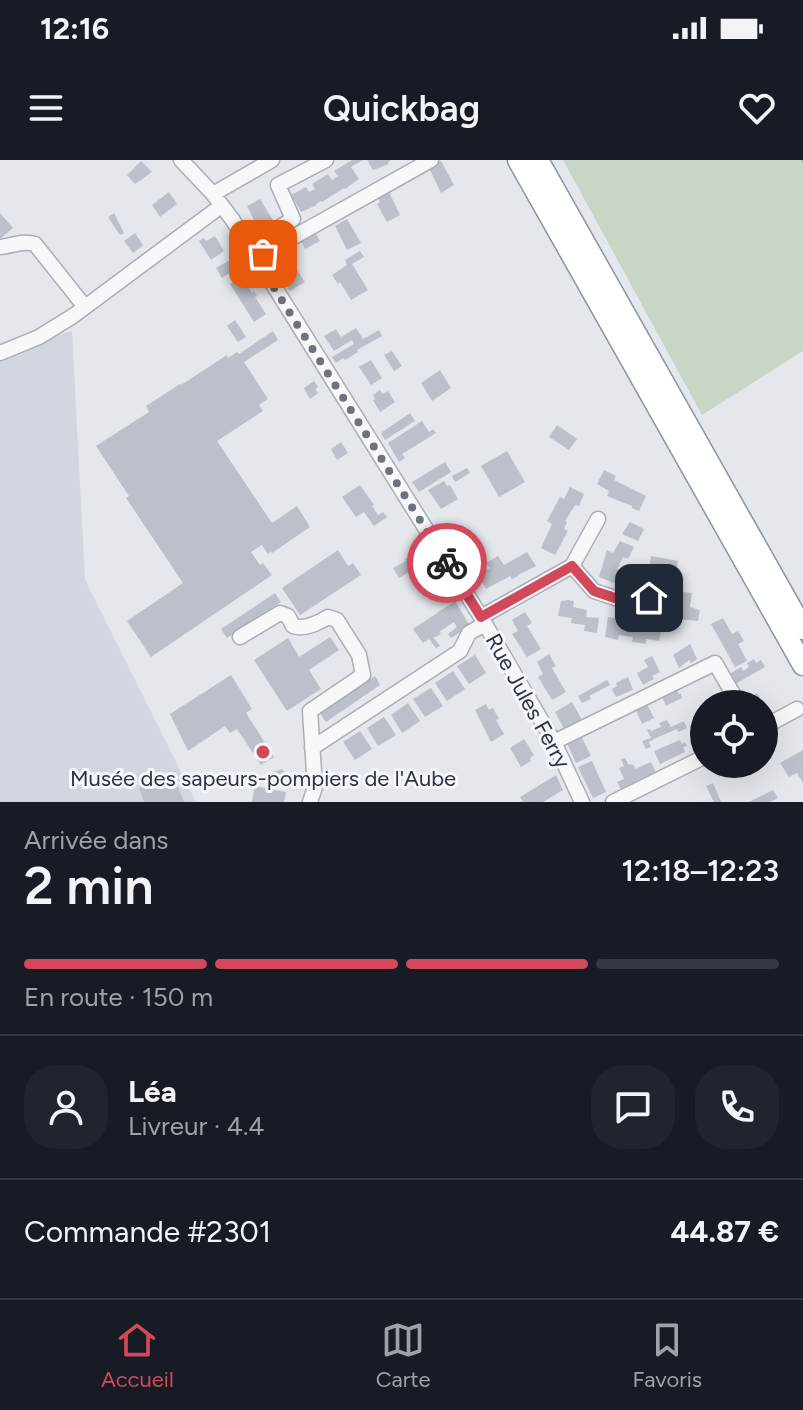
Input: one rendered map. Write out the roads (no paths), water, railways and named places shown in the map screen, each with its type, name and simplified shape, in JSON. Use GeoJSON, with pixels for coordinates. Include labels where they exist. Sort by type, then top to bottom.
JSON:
{"type":"FeatureCollection","features":[{"type":"Feature","properties":{"kind":"highway"},"geometry":{"type":"LineString","coordinates":[[518,160],[803,665]]}},
{"type":"Feature","properties":{"kind":"highway"},"geometry":{"type":"LineString","coordinates":[[538,160],[803,629]]}},
{"type":"Feature","properties":{"kind":"street","name":"Rue Jules Ferry"},"geometry":{"type":"LineString","coordinates":[[181,160],[217,200],[253,252],[483,620],[554,742],[582,802]]}},
{"type":"Feature","properties":{"kind":"street"},"geometry":{"type":"LineString","coordinates":[[0,353],[39,337],[79,311],[272,160]]}},
{"type":"Feature","properties":{"kind":"street"},"geometry":{"type":"LineString","coordinates":[[253,252],[293,219],[278,185],[326,160]]}},
{"type":"Feature","properties":{"kind":"street"},"geometry":{"type":"LineString","coordinates":[[253,252],[431,160]]}},
{"type":"Feature","properties":{"kind":"street"},"geometry":{"type":"LineString","coordinates":[[0,247],[26,241],[35,244],[79,311]]}},
{"type":"Feature","properties":{"kind":"street"},"geometry":{"type":"LineString","coordinates":[[312,741],[460,651],[469,633],[483,620],[572,566],[598,519]]}},
{"type":"Feature","properties":{"kind":"street"},"geometry":{"type":"LineString","coordinates":[[572,566],[594,591],[627,602],[649,598]]}},
{"type":"Feature","properties":{"kind":"street"},"geometry":{"type":"LineString","coordinates":[[240,637],[280,613],[288,616],[293,626],[299,628],[328,617],[337,620],[359,655],[363,675],[310,711],[315,787],[310,802]]}},
{"type":"Feature","properties":{"kind":"street"},"geometry":{"type":"LineString","coordinates":[[554,742],[715,663],[731,690]]}},
{"type":"Feature","properties":{"kind":"street"},"geometry":{"type":"LineString","coordinates":[[778,719],[797,709]]}},
{"type":"Feature","properties":{"kind":"street"},"geometry":{"type":"LineString","coordinates":[[613,802],[690,764]]}},
{"type":"Feature","properties":{"kind":"place","name":"Musée des sapeurs-pompiers de l'Aube"},"geometry":{"type":"Point","coordinates":[263,752]}}]}
